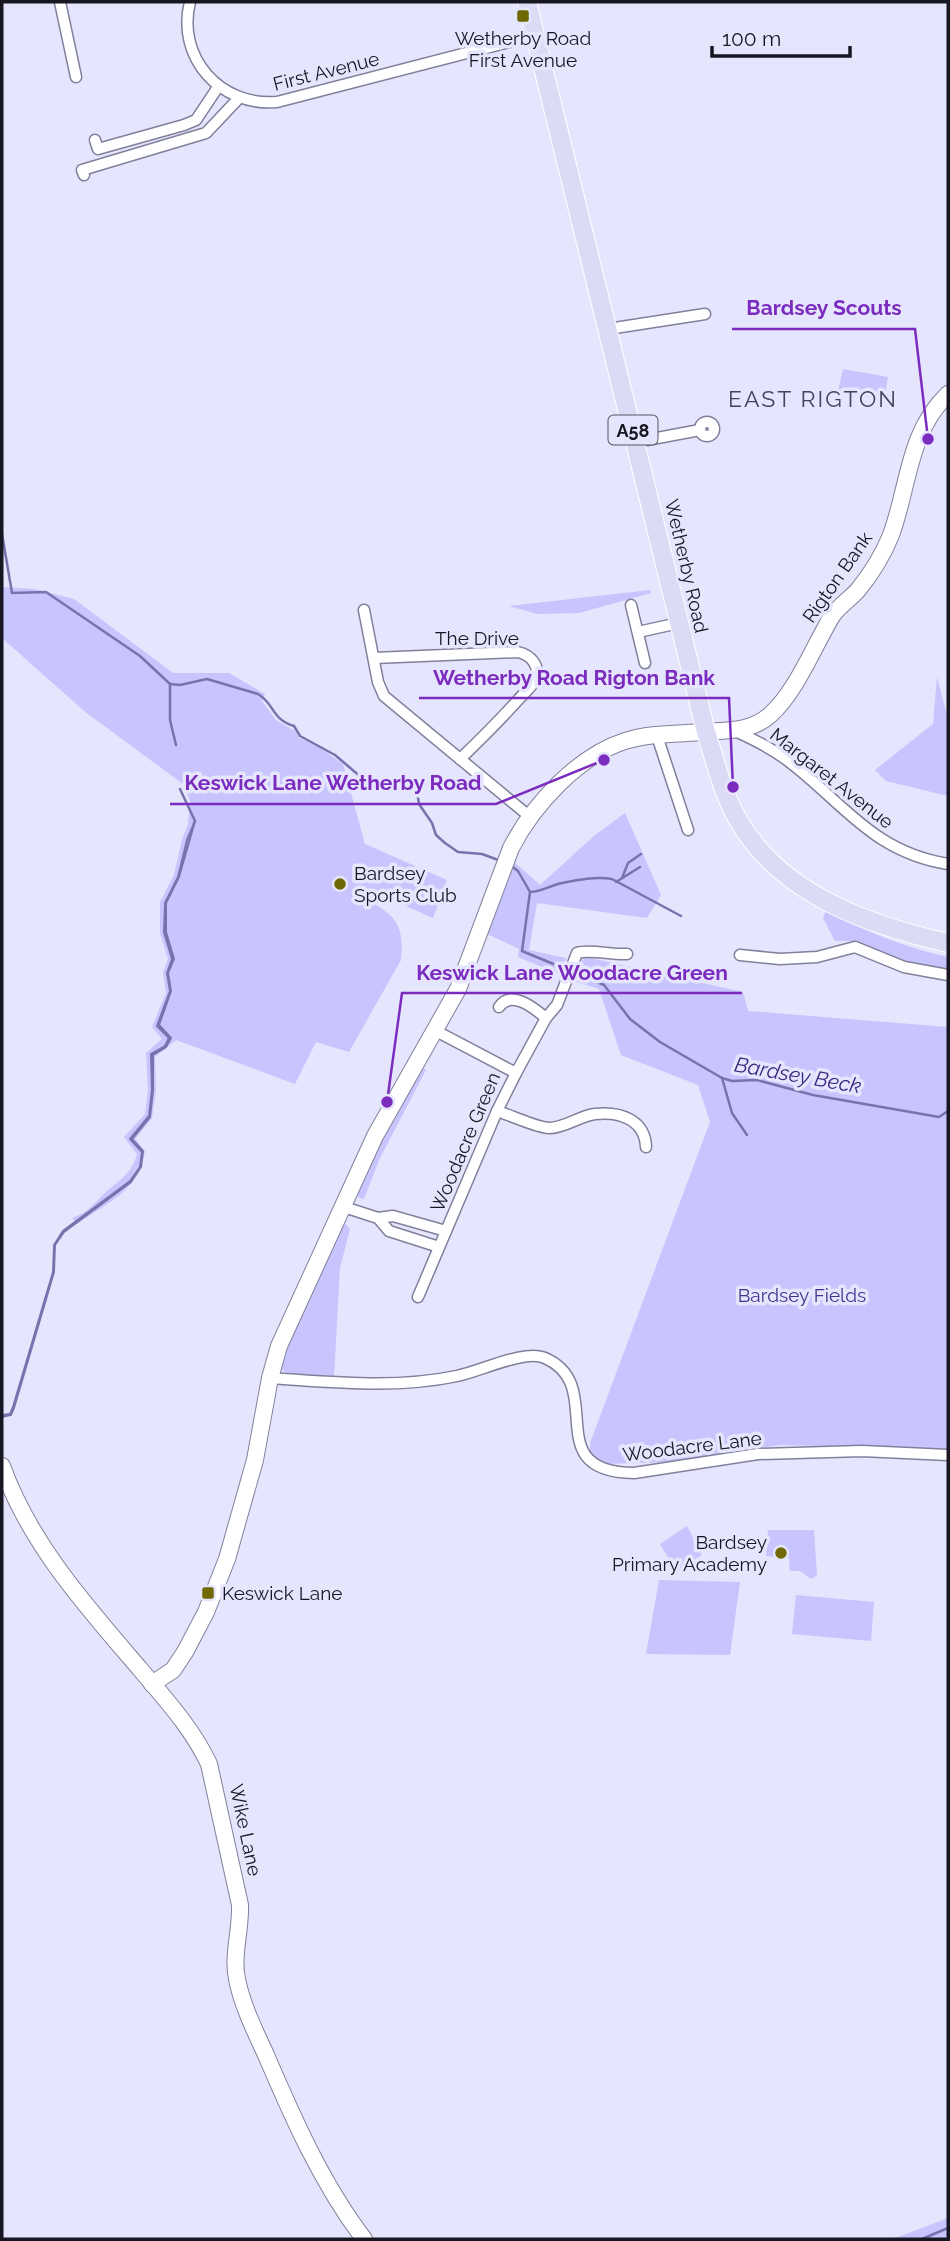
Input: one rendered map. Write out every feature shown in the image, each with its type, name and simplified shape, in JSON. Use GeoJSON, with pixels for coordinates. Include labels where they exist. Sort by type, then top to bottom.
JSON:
{"type":"FeatureCollection","features":[{"type":"Feature","properties":{"kind":"main road","name":"Wetherby Road"},"geometry":{"type":"LineString","coordinates":[[527,2],[678,623],[706,732],[736,817],[752,841],[792,880],[840,909],[948,943]]}},
{"type":"Feature","properties":{"kind":"street"},"geometry":{"type":"LineString","coordinates":[[60,2],[76,77]]}},
{"type":"Feature","properties":{"kind":"street","name":"First Avenue"},"geometry":{"type":"LineString","coordinates":[[190,2],[187,20],[190,47],[199,66],[218,87],[239,98],[256,102],[276,102],[536,35]]}},
{"type":"Feature","properties":{"kind":"street"},"geometry":{"type":"LineString","coordinates":[[95,140],[97,149],[196,120],[218,87]]}},
{"type":"Feature","properties":{"kind":"street"},"geometry":{"type":"LineString","coordinates":[[84,175],[82,170],[206,133],[239,98]]}},
{"type":"Feature","properties":{"kind":"street"},"geometry":{"type":"LineString","coordinates":[[608,329],[705,314]]}},
{"type":"Feature","properties":{"kind":"street","name":"Rigton Bank"},"geometry":{"type":"LineString","coordinates":[[706,732],[735,731],[761,722],[772,714],[806,664],[834,614],[876,565],[890,538],[900,509],[912,455],[927,418],[948,394]]}},
{"type":"Feature","properties":{"kind":"street"},"geometry":{"type":"LineString","coordinates":[[636,442],[700,430]]}},
{"type":"Feature","properties":{"kind":"street"},"geometry":{"type":"LineString","coordinates":[[631,605],[645,663]]}},
{"type":"Feature","properties":{"kind":"street"},"geometry":{"type":"LineString","coordinates":[[364,610],[378,682],[384,696],[530,816]]}},
{"type":"Feature","properties":{"kind":"street"},"geometry":{"type":"LineString","coordinates":[[638,632],[678,623]]}},
{"type":"Feature","properties":{"kind":"street","name":"The Drive"},"geometry":{"type":"LineString","coordinates":[[374,658],[518,652],[533,660],[537,672],[534,683],[460,759]]}},
{"type":"Feature","properties":{"kind":"street","name":"Margaret Avenue"},"geometry":{"type":"LineString","coordinates":[[735,731],[786,760],[870,833],[912,855],[948,864]]}},
{"type":"Feature","properties":{"kind":"street"},"geometry":{"type":"LineString","coordinates":[[172,1706],[170,1682],[173,1670],[194,1638],[227,1559],[255,1460],[270,1378],[279,1346],[375,1136],[436,1031],[465,971],[506,862],[530,816],[580,764],[625,741],[706,732]]}},
{"type":"Feature","properties":{"kind":"street"},"geometry":{"type":"LineString","coordinates":[[657,736],[688,830]]}},
{"type":"Feature","properties":{"kind":"street"},"geometry":{"type":"LineString","coordinates":[[740,955],[780,959],[817,957],[855,947],[904,968],[948,975]]}},
{"type":"Feature","properties":{"kind":"street"},"geometry":{"type":"LineString","coordinates":[[516,1073],[546,1018],[557,1005],[577,953],[627,954]]}},
{"type":"Feature","properties":{"kind":"street"},"geometry":{"type":"LineString","coordinates":[[499,1007],[503,1001],[511,999],[531,1006],[546,1018]]}},
{"type":"Feature","properties":{"kind":"street","name":"Woodacre Green"},"geometry":{"type":"LineString","coordinates":[[418,1297],[497,1111],[516,1073],[436,1031]]}},
{"type":"Feature","properties":{"kind":"street"},"geometry":{"type":"LineString","coordinates":[[497,1111],[544,1128],[566,1125],[594,1114],[622,1117],[642,1128],[646,1136],[646,1147]]}},
{"type":"Feature","properties":{"kind":"street","name":"Woodacre Green"},"geometry":{"type":"LineString","coordinates":[[344,1207],[378,1218],[393,1216],[446,1231]]}},
{"type":"Feature","properties":{"kind":"street","name":"Woodacre Green"},"geometry":{"type":"LineString","coordinates":[[378,1218],[389,1231],[439,1247]]}},
{"type":"Feature","properties":{"kind":"street","name":"Woodacre Lane"},"geometry":{"type":"LineString","coordinates":[[270,1378],[352,1384],[401,1384],[455,1377],[522,1355],[544,1357],[554,1363],[570,1382],[575,1398],[579,1438],[588,1461],[604,1471],[617,1473],[634,1473],[758,1454],[862,1451],[948,1455]]}},
{"type":"Feature","properties":{"kind":"street","name":"Wike Lane"},"geometry":{"type":"LineString","coordinates":[[2,1466],[10,1489],[59,1572],[172,1706],[201,1747],[215,1782],[240,1905],[241,1925],[235,1963],[242,1995],[274,2075],[311,2150],[364,2239]]}},
{"type":"Feature","properties":{"kind":"street"},"geometry":{"type":"LineString","coordinates":[[152,1684],[173,1670]]}},
{"type":"Feature","properties":{"kind":"green space"},"geometry":{"type":"Polygon","coordinates":[[[843,369],[888,377],[884,400],[838,391],[843,369]]]}},
{"type":"Feature","properties":{"kind":"green space"},"geometry":{"type":"Polygon","coordinates":[[[2,587],[34,589],[74,599],[173,673],[229,673],[265,694],[262,701],[276,720],[295,731],[299,738],[343,764],[365,844],[447,880],[433,918],[377,893],[373,903],[389,914],[398,926],[402,941],[401,960],[349,1052],[316,1042],[295,1084],[176,1040],[155,1057],[156,1090],[152,1118],[135,1139],[145,1151],[136,1177],[120,1195],[77,1224],[72,1218],[87,1210],[125,1175],[137,1154],[124,1137],[145,1114],[148,1091],[146,1053],[162,1039],[152,1027],[166,993],[163,972],[168,959],[160,933],[160,902],[174,875],[188,825],[190,801],[183,784],[84,711],[2,638],[2,587]]]}},
{"type":"Feature","properties":{"kind":"green space"},"geometry":{"type":"Polygon","coordinates":[[[650,590],[651,593],[579,613],[537,614],[509,606],[650,590]]]}},
{"type":"Feature","properties":{"kind":"green space"},"geometry":{"type":"Polygon","coordinates":[[[937,677],[948,719],[948,796],[886,781],[875,770],[933,724],[937,677]]]}},
{"type":"Feature","properties":{"kind":"green space"},"geometry":{"type":"Polygon","coordinates":[[[625,813],[661,895],[647,918],[537,903],[529,950],[566,958],[561,975],[518,957],[519,949],[487,934],[513,861],[540,885],[594,836],[625,813]]]}},
{"type":"Feature","properties":{"kind":"green space"},"geometry":{"type":"Polygon","coordinates":[[[826,911],[886,938],[948,957],[948,971],[915,966],[854,941],[835,941],[823,918],[826,911]]]}},
{"type":"Feature","properties":{"kind":"green space","name":"Bardsey Fields"},"geometry":{"type":"Polygon","coordinates":[[[586,957],[743,992],[748,1011],[948,1027],[948,1449],[781,1445],[666,1462],[607,1464],[590,1454],[590,1443],[710,1122],[698,1085],[621,1055],[599,989],[574,981],[580,962],[586,957]]]}},
{"type":"Feature","properties":{"kind":"green space"},"geometry":{"type":"Polygon","coordinates":[[[424,1068],[426,1070],[379,1160],[364,1199],[359,1198],[357,1195],[385,1131],[424,1068]]]}},
{"type":"Feature","properties":{"kind":"green space"},"geometry":{"type":"Polygon","coordinates":[[[342,1224],[346,1224],[350,1229],[340,1268],[334,1377],[290,1374],[280,1369],[285,1347],[342,1224]]]}},
{"type":"Feature","properties":{"kind":"green space"},"geometry":{"type":"Polygon","coordinates":[[[687,1526],[702,1555],[676,1571],[660,1544],[687,1526]]]}},
{"type":"Feature","properties":{"kind":"green space"},"geometry":{"type":"Polygon","coordinates":[[[768,1530],[814,1530],[817,1575],[811,1579],[800,1571],[790,1571],[789,1558],[766,1556],[768,1530]]]}},
{"type":"Feature","properties":{"kind":"green space"},"geometry":{"type":"Polygon","coordinates":[[[659,1580],[740,1582],[730,1655],[646,1654],[659,1580]]]}},
{"type":"Feature","properties":{"kind":"green space"},"geometry":{"type":"Polygon","coordinates":[[[796,1595],[874,1602],[871,1641],[792,1634],[796,1595]]]}},
{"type":"Feature","properties":{"kind":"green space"},"geometry":{"type":"Polygon","coordinates":[[[948,2218],[948,2239],[893,2239],[948,2218]]]}},
{"type":"Feature","properties":{"kind":"shaded area"},"geometry":{"type":"Polygon","coordinates":[[[195,821],[179,877],[166,903],[166,932],[174,959],[168,973],[171,991],[159,1025],[171,1038],[166,1047],[153,1055],[153,1090],[150,1117],[132,1139],[143,1151],[141,1167],[131,1182],[64,1232],[55,1245],[54,1272],[14,1408],[11,1415],[2,1417],[10,1414],[13,1407],[53,1272],[54,1245],[63,1231],[130,1181],[140,1167],[142,1152],[130,1139],[149,1116],[152,1090],[151,1054],[165,1046],[169,1038],[157,1026],[170,991],[167,973],[172,959],[164,932],[165,903],[178,877],[187,840],[195,821]]]}},
{"type":"Feature","properties":{"kind":"waterway"},"geometry":{"type":"LineString","coordinates":[[2,534],[12,593],[46,592],[140,656],[170,684],[170,720],[176,745]]}},
{"type":"Feature","properties":{"kind":"waterway","name":"Bardsey Beck"},"geometry":{"type":"LineString","coordinates":[[170,684],[180,685],[207,679],[258,694],[281,719],[294,726],[300,736],[335,755],[362,778],[379,779],[393,791],[416,786],[419,804],[432,823],[436,835],[458,852],[482,854],[501,861]]}},
{"type":"Feature","properties":{"kind":"waterway"},"geometry":{"type":"LineString","coordinates":[[180,789],[194,823]]}},
{"type":"Feature","properties":{"kind":"waterway"},"geometry":{"type":"LineString","coordinates":[[622,878],[628,863],[641,854]]}},
{"type":"Feature","properties":{"kind":"waterway","name":"Bardsey Beck"},"geometry":{"type":"LineString","coordinates":[[510,865],[518,871],[530,892],[522,951],[568,970]]}},
{"type":"Feature","properties":{"kind":"waterway"},"geometry":{"type":"LineString","coordinates":[[616,882],[640,867]]}},
{"type":"Feature","properties":{"kind":"waterway"},"geometry":{"type":"LineString","coordinates":[[530,892],[580,880],[612,879],[681,916]]}},
{"type":"Feature","properties":{"kind":"waterway","name":"Bardsey Beck"},"geometry":{"type":"LineString","coordinates":[[574,973],[604,985],[630,1019],[660,1042],[722,1078],[732,1081],[757,1080],[813,1095],[939,1117],[948,1111]]}},
{"type":"Feature","properties":{"kind":"waterway"},"geometry":{"type":"LineString","coordinates":[[722,1078],[732,1113],[747,1135]]}},
{"type":"Feature","properties":{"kind":"waterway"},"geometry":{"type":"LineString","coordinates":[[922,2239],[948,2228]]}},
{"type":"Feature","properties":{"kind":"place","name":"Wetherby Road First Avenue"},"geometry":{"type":"Point","coordinates":[523,16]}},
{"type":"Feature","properties":{"kind":"place","name":"Bardsey Scouts"},"geometry":{"type":"Point","coordinates":[928,439]}},
{"type":"Feature","properties":{"kind":"place","name":"Keswick Lane Wetherby Road"},"geometry":{"type":"Point","coordinates":[604,760]}},
{"type":"Feature","properties":{"kind":"place","name":"Wetherby Road Rigton Bank"},"geometry":{"type":"Point","coordinates":[733,787]}},
{"type":"Feature","properties":{"kind":"place","name":"Bardsey Sports Club"},"geometry":{"type":"Point","coordinates":[340,884]}},
{"type":"Feature","properties":{"kind":"place","name":"Keswick Lane Woodacre Green"},"geometry":{"type":"Point","coordinates":[387,1102]}},
{"type":"Feature","properties":{"kind":"place","name":"Bardsey Primary Academy"},"geometry":{"type":"Point","coordinates":[781,1553]}},
{"type":"Feature","properties":{"kind":"place","name":"Keswick Lane"},"geometry":{"type":"Point","coordinates":[208,1593]}},
{"type":"Feature","properties":{"kind":"district","name":"EAST RIGTON"},"geometry":{"type":"Point","coordinates":[813,398]}}]}
